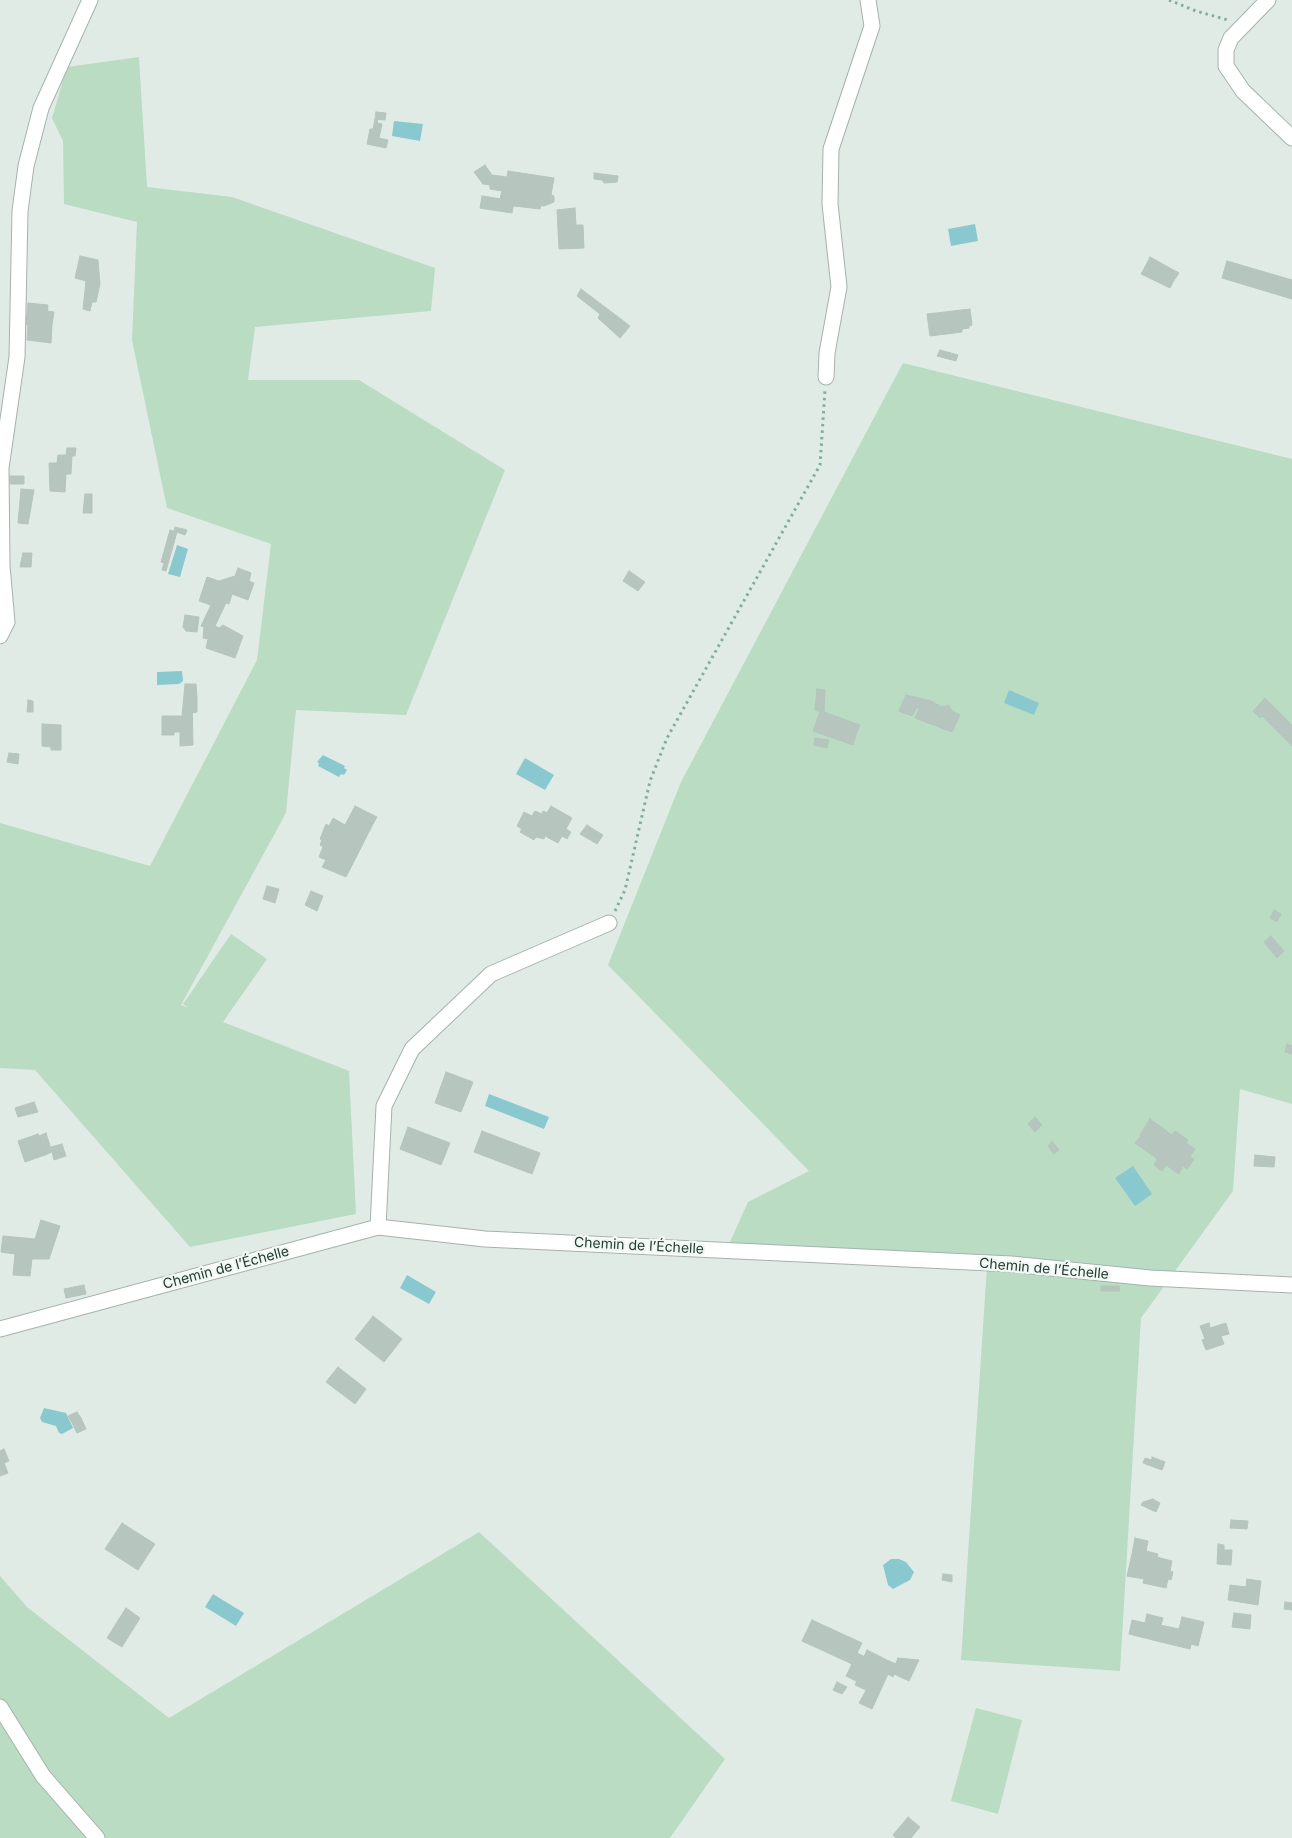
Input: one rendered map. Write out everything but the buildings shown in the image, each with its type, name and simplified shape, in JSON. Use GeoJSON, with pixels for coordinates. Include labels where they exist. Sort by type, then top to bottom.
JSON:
{"type":"FeatureCollection","features":[{"type":"Feature","properties":{"kind":"street"},"geometry":{"type":"LineString","coordinates":[[0,636],[8,622],[2,566],[1,468],[17,358],[20,211],[41,108],[90,0]]}},
{"type":"Feature","properties":{"kind":"street"},"geometry":{"type":"LineString","coordinates":[[826,377],[827,352],[839,287],[830,204],[831,149],[872,26],[868,0]]}},
{"type":"Feature","properties":{"kind":"street"},"geometry":{"type":"LineString","coordinates":[[1268,0],[1231,38],[1226,50],[1226,66],[1243,91],[1292,138]]}},
{"type":"Feature","properties":{"kind":"street"},"geometry":{"type":"LineString","coordinates":[[378,1227],[384,1106],[412,1050],[491,974],[609,923]]}},
{"type":"Feature","properties":{"kind":"street","name":"Chemin de l’Échelle"},"geometry":{"type":"LineString","coordinates":[[0,1329],[378,1227],[485,1239],[1011,1264],[1150,1278],[1292,1285]]}},
{"type":"Feature","properties":{"kind":"street"},"geometry":{"type":"LineString","coordinates":[[0,1707],[43,1776],[97,1838]]}},
{"type":"Feature","properties":{"kind":"path"},"geometry":{"type":"LineString","coordinates":[[1169,0],[1196,11],[1246,24]]}},
{"type":"Feature","properties":{"kind":"path"},"geometry":{"type":"LineString","coordinates":[[609,923],[625,890],[650,781],[667,738],[820,466],[826,377]]}},
{"type":"Feature","properties":{"kind":"green space"},"geometry":{"type":"Polygon","coordinates":[[[139,57],[147,187],[232,197],[435,268],[431,311],[255,327],[248,380],[359,380],[505,470],[406,715],[296,710],[286,813],[181,1005],[188,1008],[183,1004],[231,934],[267,959],[223,1022],[349,1071],[356,1214],[190,1247],[35,1070],[0,1068],[0,823],[150,866],[257,660],[271,544],[167,508],[132,340],[137,222],[64,204],[63,141],[52,118],[67,67],[139,57]]]}},
{"type":"Feature","properties":{"kind":"green space"},"geometry":{"type":"Polygon","coordinates":[[[903,363],[1292,459],[1292,1104],[1240,1089],[1233,1191],[1141,1318],[1120,1671],[961,1660],[987,1266],[725,1253],[748,1202],[809,1171],[608,965],[681,782],[903,363]]]}},
{"type":"Feature","properties":{"kind":"green space"},"geometry":{"type":"Polygon","coordinates":[[[479,1532],[725,1759],[670,1838],[0,1838],[0,1576],[27,1607],[169,1718],[479,1532]]]}},
{"type":"Feature","properties":{"kind":"green space"},"geometry":{"type":"Polygon","coordinates":[[[976,1708],[1022,1720],[998,1814],[951,1801],[976,1708]]]}},
{"type":"Feature","properties":{"kind":"water"},"geometry":{"type":"Polygon","coordinates":[[[394,121],[423,124],[420,141],[392,136],[394,121]]]}},
{"type":"Feature","properties":{"kind":"water"},"geometry":{"type":"Polygon","coordinates":[[[975,224],[978,241],[951,246],[948,229],[975,224]]]}},
{"type":"Feature","properties":{"kind":"water"},"geometry":{"type":"Polygon","coordinates":[[[177,545],[188,549],[180,577],[168,574],[177,545]]]}},
{"type":"Feature","properties":{"kind":"water"},"geometry":{"type":"Polygon","coordinates":[[[182,671],[183,681],[179,684],[157,685],[157,672],[182,671]]]}},
{"type":"Feature","properties":{"kind":"water"},"geometry":{"type":"Polygon","coordinates":[[[1009,690],[1039,703],[1034,715],[1004,703],[1009,690]]]}},
{"type":"Feature","properties":{"kind":"water"},"geometry":{"type":"Polygon","coordinates":[[[323,755],[345,766],[344,768],[347,770],[344,775],[341,774],[339,777],[318,766],[319,763],[317,762],[323,755]]]}},
{"type":"Feature","properties":{"kind":"water"},"geometry":{"type":"Polygon","coordinates":[[[525,758],[554,775],[545,790],[516,774],[525,758]]]}},
{"type":"Feature","properties":{"kind":"water"},"geometry":{"type":"Polygon","coordinates":[[[489,1094],[549,1117],[544,1129],[485,1106],[489,1094]]]}},
{"type":"Feature","properties":{"kind":"water"},"geometry":{"type":"Polygon","coordinates":[[[1133,1166],[1152,1194],[1135,1206],[1115,1178],[1133,1166]]]}},
{"type":"Feature","properties":{"kind":"water"},"geometry":{"type":"Polygon","coordinates":[[[407,1275],[436,1292],[429,1304],[400,1288],[407,1275]]]}},
{"type":"Feature","properties":{"kind":"water"},"geometry":{"type":"Polygon","coordinates":[[[44,1408],[66,1413],[73,1428],[62,1434],[59,1433],[56,1426],[42,1422],[40,1418],[44,1408]]]}},
{"type":"Feature","properties":{"kind":"water"},"geometry":{"type":"Polygon","coordinates":[[[891,1559],[899,1559],[906,1562],[914,1572],[910,1580],[893,1589],[888,1585],[883,1565],[891,1559]]]}},
{"type":"Feature","properties":{"kind":"water"},"geometry":{"type":"Polygon","coordinates":[[[213,1594],[244,1613],[236,1626],[205,1607],[213,1594]]]}}]}
